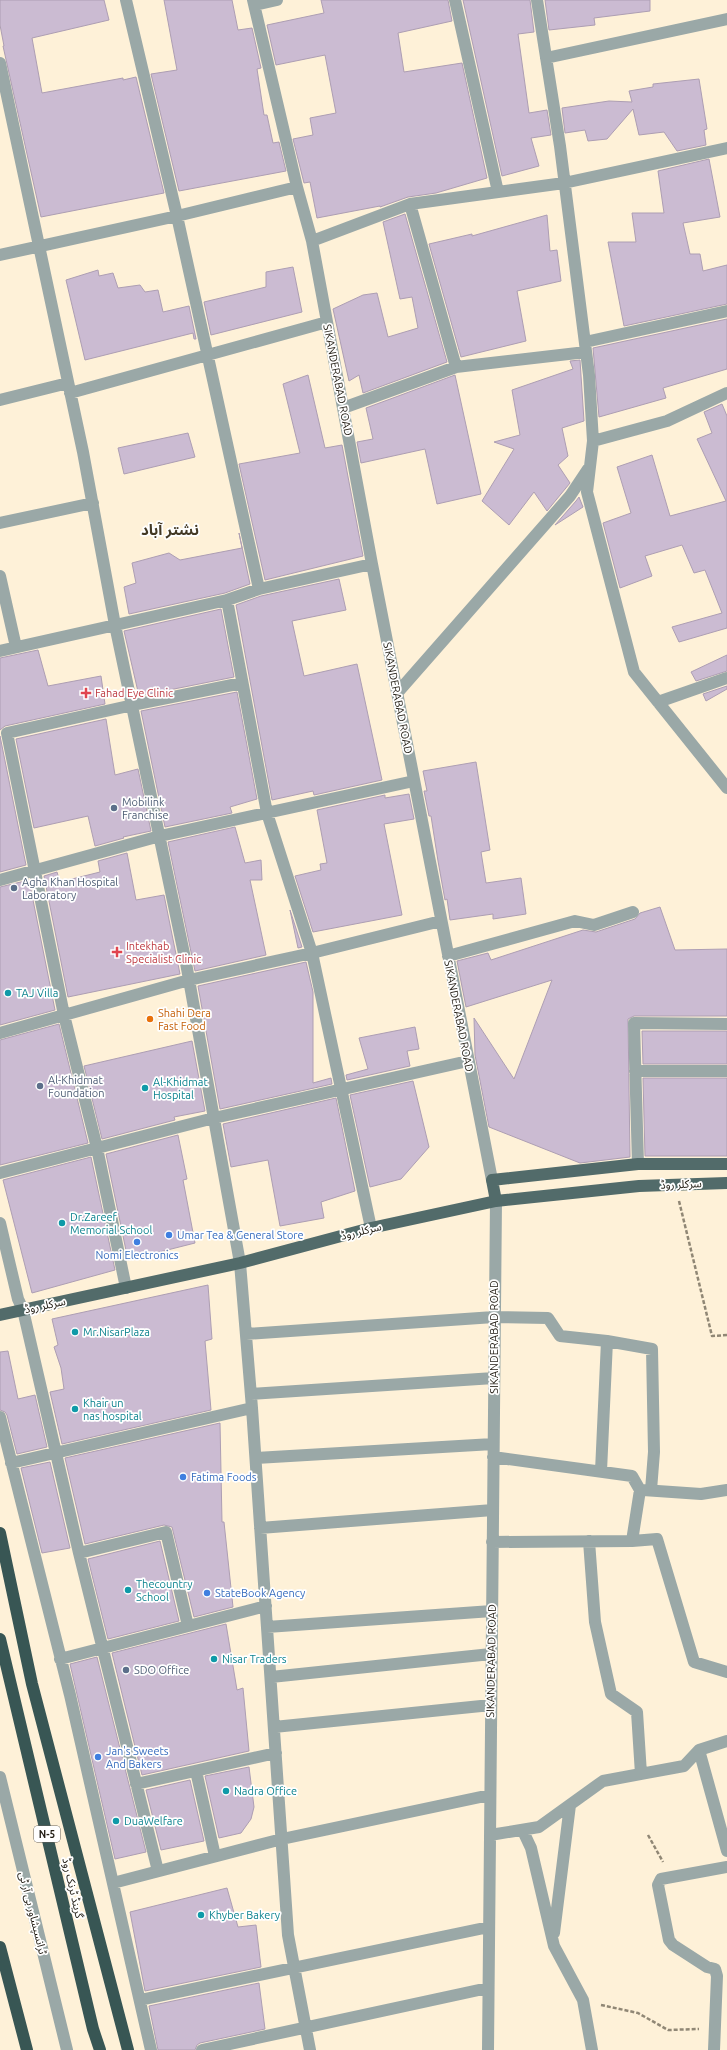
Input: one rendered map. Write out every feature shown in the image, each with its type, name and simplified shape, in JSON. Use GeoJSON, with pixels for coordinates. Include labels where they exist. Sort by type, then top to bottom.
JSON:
{"type":"FeatureCollection","features":[{"type":"Feature","properties":{"kind":"highway"},"geometry":{"type":"LineString","coordinates":[[0,1533],[32,1684],[128,2050]]}},
{"type":"Feature","properties":{"kind":"highway","name":"گرینڈ ٹرنک روڈ"},"geometry":{"type":"LineString","coordinates":[[0,1639],[93,2029],[100,2050]]}},
{"type":"Feature","properties":{"kind":"highway"},"geometry":{"type":"LineString","coordinates":[[0,1947],[27,2050]]}},
{"type":"Feature","properties":{"kind":"main road"},"geometry":{"type":"LineString","coordinates":[[492,1180],[638,1164],[727,1164]]}},
{"type":"Feature","properties":{"kind":"main road","name":"SIKANDERABAD ROAD"},"geometry":{"type":"LineString","coordinates":[[492,1180],[496,1201]]}},
{"type":"Feature","properties":{"kind":"main road","name":"سرکلر روڈ"},"geometry":{"type":"LineString","coordinates":[[0,1315],[240,1263],[371,1228],[496,1201],[639,1186],[727,1183]]}},
{"type":"Feature","properties":{"kind":"street"},"geometry":{"type":"LineString","coordinates":[[126,0],[177,216],[259,589]]}},
{"type":"Feature","properties":{"kind":"street"},"geometry":{"type":"LineString","coordinates":[[254,3],[277,0]]}},
{"type":"Feature","properties":{"kind":"street"},"geometry":{"type":"LineString","coordinates":[[455,0],[498,192]]}},
{"type":"Feature","properties":{"kind":"street"},"geometry":{"type":"LineString","coordinates":[[537,0],[564,183],[585,347],[593,441],[587,492],[634,672],[727,788]]}},
{"type":"Feature","properties":{"kind":"street","name":"SIKANDERABAD ROAD"},"geometry":{"type":"LineString","coordinates":[[254,3],[297,187],[312,241],[372,564],[492,1180]]}},
{"type":"Feature","properties":{"kind":"street"},"geometry":{"type":"LineString","coordinates":[[546,58],[727,19]]}},
{"type":"Feature","properties":{"kind":"street"},"geometry":{"type":"LineString","coordinates":[[0,62],[93,503],[115,625],[133,705],[189,980],[240,1263],[256,1458],[288,1935],[310,2050]]}},
{"type":"Feature","properties":{"kind":"street"},"geometry":{"type":"LineString","coordinates":[[312,241],[410,204],[564,183],[727,148]]}},
{"type":"Feature","properties":{"kind":"street"},"geometry":{"type":"LineString","coordinates":[[0,255],[177,216],[297,187]]}},
{"type":"Feature","properties":{"kind":"street"},"geometry":{"type":"LineString","coordinates":[[410,204],[456,367]]}},
{"type":"Feature","properties":{"kind":"street"},"geometry":{"type":"LineString","coordinates":[[343,408],[456,367],[585,347],[727,311]]}},
{"type":"Feature","properties":{"kind":"street"},"geometry":{"type":"LineString","coordinates":[[0,400],[69,388],[207,355],[327,322]]}},
{"type":"Feature","properties":{"kind":"street"},"geometry":{"type":"LineString","coordinates":[[593,441],[667,421],[727,392]]}},
{"type":"Feature","properties":{"kind":"street"},"geometry":{"type":"LineString","coordinates":[[398,692],[570,496],[590,466]]}},
{"type":"Feature","properties":{"kind":"street"},"geometry":{"type":"LineString","coordinates":[[0,522],[93,503]]}},
{"type":"Feature","properties":{"kind":"street"},"geometry":{"type":"LineString","coordinates":[[0,651],[227,600],[259,589],[372,564]]}},
{"type":"Feature","properties":{"kind":"street"},"geometry":{"type":"LineString","coordinates":[[0,576],[16,647]]}},
{"type":"Feature","properties":{"kind":"street"},"geometry":{"type":"LineString","coordinates":[[227,600],[267,813],[312,952],[371,1228]]}},
{"type":"Feature","properties":{"kind":"street"},"geometry":{"type":"LineString","coordinates":[[658,702],[727,678]]}},
{"type":"Feature","properties":{"kind":"street"},"geometry":{"type":"LineString","coordinates":[[126,1288],[97,1148],[64,1015],[7,733],[242,683]]}},
{"type":"Feature","properties":{"kind":"street"},"geometry":{"type":"LineString","coordinates":[[0,880],[160,836],[414,781]]}},
{"type":"Feature","properties":{"kind":"street"},"geometry":{"type":"LineString","coordinates":[[448,956],[575,922],[594,925],[633,912]]}},
{"type":"Feature","properties":{"kind":"street"},"geometry":{"type":"LineString","coordinates":[[0,1033],[189,980],[441,921]]}},
{"type":"Feature","properties":{"kind":"street"},"geometry":{"type":"LineString","coordinates":[[638,1164],[634,1023],[727,1024]]}},
{"type":"Feature","properties":{"kind":"street"},"geometry":{"type":"LineString","coordinates":[[0,1173],[214,1118],[468,1060]]}},
{"type":"Feature","properties":{"kind":"street"},"geometry":{"type":"LineString","coordinates":[[635,1071],[727,1071]]}},
{"type":"Feature","properties":{"kind":"street","name":"SIKANDERABAD ROAD"},"geometry":{"type":"LineString","coordinates":[[488,2050],[496,1201]]}},
{"type":"Feature","properties":{"kind":"street"},"geometry":{"type":"LineString","coordinates":[[0,1223],[18,1299],[23,1310],[79,1554],[158,1871]]}},
{"type":"Feature","properties":{"kind":"street"},"geometry":{"type":"LineString","coordinates":[[246,1334],[494,1318],[548,1318],[560,1336],[607,1341],[652,1349],[654,1452],[632,1541]]}},
{"type":"Feature","properties":{"kind":"street"},"geometry":{"type":"LineString","coordinates":[[601,1471],[607,1341]]}},
{"type":"Feature","properties":{"kind":"street"},"geometry":{"type":"LineString","coordinates":[[251,1394],[494,1378]]}},
{"type":"Feature","properties":{"kind":"street"},"geometry":{"type":"LineString","coordinates":[[11,1463],[252,1408]]}},
{"type":"Feature","properties":{"kind":"street"},"geometry":{"type":"LineString","coordinates":[[0,1417],[60,1659],[151,2050]]}},
{"type":"Feature","properties":{"kind":"street"},"geometry":{"type":"LineString","coordinates":[[256,1458],[493,1444]]}},
{"type":"Feature","properties":{"kind":"street"},"geometry":{"type":"LineString","coordinates":[[493,1457],[632,1476],[645,1490],[701,1494],[725,1490],[727,1502]]}},
{"type":"Feature","properties":{"kind":"street"},"geometry":{"type":"LineString","coordinates":[[260,1528],[493,1510]]}},
{"type":"Feature","properties":{"kind":"street"},"geometry":{"type":"LineString","coordinates":[[79,1554],[166,1532],[188,1626]]}},
{"type":"Feature","properties":{"kind":"street"},"geometry":{"type":"LineString","coordinates":[[492,1542],[632,1541],[657,1539],[694,1662],[727,1672]]}},
{"type":"Feature","properties":{"kind":"street"},"geometry":{"type":"LineString","coordinates":[[589,1541],[596,1629],[611,1694],[637,1712],[641,1774]]}},
{"type":"Feature","properties":{"kind":"street"},"geometry":{"type":"LineString","coordinates":[[60,1659],[266,1606]]}},
{"type":"Feature","properties":{"kind":"street"},"geometry":{"type":"LineString","coordinates":[[267,1626],[492,1611]]}},
{"type":"Feature","properties":{"kind":"street"},"geometry":{"type":"LineString","coordinates":[[271,1677],[491,1654]]}},
{"type":"Feature","properties":{"kind":"street"},"geometry":{"type":"LineString","coordinates":[[274,1727],[491,1705]]}},
{"type":"Feature","properties":{"kind":"street"},"geometry":{"type":"LineString","coordinates":[[490,1835],[539,1827],[603,1781],[684,1766],[698,1750],[727,1742]]}},
{"type":"Feature","properties":{"kind":"street"},"geometry":{"type":"LineString","coordinates":[[698,1750],[727,1851]]}},
{"type":"Feature","properties":{"kind":"street"},"geometry":{"type":"LineString","coordinates":[[136,1784],[276,1753]]}},
{"type":"Feature","properties":{"kind":"street"},"geometry":{"type":"LineString","coordinates":[[196,1771],[215,1856]]}},
{"type":"Feature","properties":{"kind":"street","name":"ٹرانسپشاور بی آر ٹی"},"geometry":{"type":"LineString","coordinates":[[0,1777],[67,2050]]}},
{"type":"Feature","properties":{"kind":"street"},"geometry":{"type":"LineString","coordinates":[[113,1883],[282,1839],[490,1795]]}},
{"type":"Feature","properties":{"kind":"street"},"geometry":{"type":"LineString","coordinates":[[553,1942],[570,1805]]}},
{"type":"Feature","properties":{"kind":"street"},"geometry":{"type":"LineString","coordinates":[[523,1830],[531,1848],[553,1942],[583,2000],[592,2050]]}},
{"type":"Feature","properties":{"kind":"street"},"geometry":{"type":"LineString","coordinates":[[714,2050],[715,2028],[722,1996],[715,1969],[707,1967],[669,1940],[658,1885],[661,1879],[727,1867]]}},
{"type":"Feature","properties":{"kind":"street"},"geometry":{"type":"LineString","coordinates":[[140,2000],[489,1927]]}},
{"type":"Feature","properties":{"kind":"street"},"geometry":{"type":"LineString","coordinates":[[202,2050],[488,1988]]}},
{"type":"Feature","properties":{"kind":"path"},"geometry":{"type":"LineString","coordinates":[[674,1185],[712,1336],[727,1335]]}},
{"type":"Feature","properties":{"kind":"path"},"geometry":{"type":"LineString","coordinates":[[648,1835],[660,1855],[669,1878]]}},
{"type":"Feature","properties":{"kind":"path"},"geometry":{"type":"LineString","coordinates":[[583,2000],[638,2013],[668,2030],[715,2028]]}},
{"type":"Feature","properties":{"kind":"building"},"geometry":{"type":"Polygon","coordinates":[[[0,0],[104,0],[109,20],[32,38],[42,93],[136,77],[164,193],[41,217],[3,46],[0,25],[0,0]]]}},
{"type":"Feature","properties":{"kind":"building"},"geometry":{"type":"Polygon","coordinates":[[[164,0],[232,0],[238,30],[252,28],[261,68],[257,69],[264,115],[267,115],[273,143],[279,142],[286,171],[179,191],[151,74],[177,70],[164,0]]]}},
{"type":"Feature","properties":{"kind":"building"},"geometry":{"type":"Polygon","coordinates":[[[321,0],[448,0],[452,21],[398,33],[404,72],[462,63],[487,178],[436,193],[408,197],[380,207],[317,218],[310,182],[304,183],[293,139],[313,135],[310,118],[336,113],[325,55],[276,65],[267,25],[324,13],[321,0]]]}},
{"type":"Feature","properties":{"kind":"building"},"geometry":{"type":"Polygon","coordinates":[[[463,0],[530,0],[534,32],[518,34],[529,113],[547,110],[551,135],[531,138],[539,166],[502,176],[463,0]]]}},
{"type":"Feature","properties":{"kind":"building"},"geometry":{"type":"Polygon","coordinates":[[[545,0],[650,0],[650,11],[594,18],[595,25],[549,30],[545,0]]]}},
{"type":"Feature","properties":{"kind":"building"},"geometry":{"type":"Polygon","coordinates":[[[699,79],[707,129],[704,130],[706,145],[677,151],[664,132],[639,135],[633,109],[607,139],[588,141],[585,130],[565,133],[562,108],[609,101],[632,102],[629,91],[653,87],[653,84],[699,79]]]}},
{"type":"Feature","properties":{"kind":"building"},"geometry":{"type":"Polygon","coordinates":[[[709,159],[720,217],[683,223],[690,254],[700,254],[703,271],[727,265],[727,304],[624,326],[608,242],[636,242],[632,213],[664,213],[658,171],[709,159]]]}},
{"type":"Feature","properties":{"kind":"building"},"geometry":{"type":"Polygon","coordinates":[[[405,214],[447,362],[363,393],[359,375],[349,381],[333,309],[363,295],[377,293],[388,337],[418,328],[412,297],[400,299],[383,222],[405,214]]]}},
{"type":"Feature","properties":{"kind":"building"},"geometry":{"type":"Polygon","coordinates":[[[547,215],[550,251],[557,250],[561,281],[517,291],[526,341],[461,357],[429,244],[472,234],[472,236],[547,215]]]}},
{"type":"Feature","properties":{"kind":"building"},"geometry":{"type":"Polygon","coordinates":[[[293,267],[302,312],[211,335],[204,302],[266,287],[266,272],[293,267]]]}},
{"type":"Feature","properties":{"kind":"building"},"geometry":{"type":"Polygon","coordinates":[[[98,270],[99,276],[113,273],[118,288],[140,285],[145,292],[158,290],[163,312],[189,306],[196,339],[194,339],[193,333],[85,360],[66,280],[98,270]]]}},
{"type":"Feature","properties":{"kind":"building"},"geometry":{"type":"Polygon","coordinates":[[[727,319],[727,369],[663,388],[666,398],[599,417],[593,348],[727,319]]]}},
{"type":"Feature","properties":{"kind":"building"},"geometry":{"type":"Polygon","coordinates":[[[580,360],[584,421],[562,428],[568,456],[558,465],[570,483],[547,511],[534,492],[509,525],[482,501],[514,449],[494,442],[520,435],[512,390],[573,369],[570,361],[580,360]]]}},
{"type":"Feature","properties":{"kind":"building"},"geometry":{"type":"Polygon","coordinates":[[[308,375],[325,448],[342,445],[363,556],[265,580],[239,464],[300,453],[283,384],[308,375]]]}},
{"type":"Feature","properties":{"kind":"building"},"geometry":{"type":"Polygon","coordinates":[[[455,375],[481,494],[437,504],[425,449],[361,463],[357,442],[373,439],[366,408],[455,375]]]}},
{"type":"Feature","properties":{"kind":"building"},"geometry":{"type":"Polygon","coordinates":[[[722,404],[727,416],[727,628],[679,642],[672,627],[722,613],[705,570],[694,573],[682,545],[645,556],[652,576],[620,588],[603,523],[631,513],[617,467],[652,455],[670,516],[726,501],[697,439],[712,433],[704,412],[722,404]]]}},
{"type":"Feature","properties":{"kind":"building"},"geometry":{"type":"Polygon","coordinates":[[[188,433],[195,457],[124,474],[118,448],[188,433]]]}},
{"type":"Feature","properties":{"kind":"building"},"geometry":{"type":"Polygon","coordinates":[[[579,497],[583,507],[555,525],[576,501],[579,497]]]}},
{"type":"Feature","properties":{"kind":"building"},"geometry":{"type":"Polygon","coordinates":[[[239,533],[250,584],[225,593],[129,614],[124,587],[136,583],[132,563],[169,553],[180,560],[242,548],[239,533]]]}},
{"type":"Feature","properties":{"kind":"building"},"geometry":{"type":"Polygon","coordinates":[[[339,579],[346,610],[292,621],[304,676],[357,664],[382,780],[314,795],[313,791],[272,800],[236,605],[261,596],[339,579]]]}},
{"type":"Feature","properties":{"kind":"building"},"geometry":{"type":"Polygon","coordinates":[[[221,609],[234,677],[139,696],[124,631],[221,609]]]}},
{"type":"Feature","properties":{"kind":"building"},"geometry":{"type":"Polygon","coordinates":[[[38,650],[48,686],[101,676],[105,704],[5,726],[0,730],[0,658],[38,650]]]}},
{"type":"Feature","properties":{"kind":"building"},"geometry":{"type":"Polygon","coordinates":[[[727,655],[727,671],[696,681],[691,672],[727,655]]]}},
{"type":"Feature","properties":{"kind":"building"},"geometry":{"type":"Polygon","coordinates":[[[727,686],[727,689],[706,701],[703,694],[727,686]]]}},
{"type":"Feature","properties":{"kind":"building"},"geometry":{"type":"Polygon","coordinates":[[[237,692],[257,799],[230,807],[232,813],[165,827],[141,711],[237,692]]]}},
{"type":"Feature","properties":{"kind":"building"},"geometry":{"type":"Polygon","coordinates":[[[106,719],[115,775],[138,769],[151,831],[123,837],[124,838],[95,846],[88,816],[34,828],[16,739],[106,719]]]}},
{"type":"Feature","properties":{"kind":"building"},"geometry":{"type":"Polygon","coordinates":[[[0,736],[26,865],[0,872],[0,736]]]}},
{"type":"Feature","properties":{"kind":"building"},"geometry":{"type":"Polygon","coordinates":[[[476,762],[490,850],[481,852],[486,883],[521,878],[526,914],[493,919],[493,914],[450,920],[447,899],[445,900],[431,816],[429,816],[424,791],[427,791],[423,771],[476,762]]]}},
{"type":"Feature","properties":{"kind":"building"},"geometry":{"type":"Polygon","coordinates":[[[409,794],[414,819],[384,824],[402,915],[313,932],[295,876],[321,870],[320,864],[327,863],[317,810],[385,795],[385,798],[409,794]]]}},
{"type":"Feature","properties":{"kind":"building"},"geometry":{"type":"Polygon","coordinates":[[[235,827],[245,863],[261,860],[262,880],[250,880],[266,955],[195,971],[168,842],[235,827]]]}},
{"type":"Feature","properties":{"kind":"building"},"geometry":{"type":"Polygon","coordinates":[[[127,853],[136,900],[164,895],[180,974],[68,997],[44,876],[57,872],[60,882],[100,872],[98,861],[127,853]]]}},
{"type":"Feature","properties":{"kind":"building"},"geometry":{"type":"Polygon","coordinates":[[[29,880],[55,1010],[0,1025],[0,887],[29,880]]]}},
{"type":"Feature","properties":{"kind":"building"},"geometry":{"type":"Polygon","coordinates":[[[660,907],[675,950],[727,949],[727,1016],[634,1016],[628,1019],[630,1157],[580,1163],[489,1127],[475,1055],[474,1018],[514,1079],[552,980],[466,1007],[457,961],[488,953],[491,960],[583,930],[596,932],[635,919],[640,913],[660,907]]]}},
{"type":"Feature","properties":{"kind":"building"},"geometry":{"type":"Polygon","coordinates":[[[290,910],[302,947],[298,948],[290,910]]]}},
{"type":"Feature","properties":{"kind":"building"},"geometry":{"type":"Polygon","coordinates":[[[306,962],[313,992],[313,1083],[331,1078],[332,1084],[220,1109],[198,986],[306,962]]]}},
{"type":"Feature","properties":{"kind":"building","name":"Al-Khidmat Foundation"},"geometry":{"type":"Polygon","coordinates":[[[59,1024],[88,1143],[0,1165],[0,1040],[59,1024]]]}},
{"type":"Feature","properties":{"kind":"building"},"geometry":{"type":"Polygon","coordinates":[[[415,1027],[419,1049],[407,1051],[410,1066],[347,1080],[346,1075],[368,1069],[359,1038],[415,1027]]]}},
{"type":"Feature","properties":{"kind":"building"},"geometry":{"type":"Polygon","coordinates":[[[642,1031],[727,1031],[727,1064],[643,1064],[642,1031]]]}},
{"type":"Feature","properties":{"kind":"building","name":"Al-Khidmat Hospital"},"geometry":{"type":"Polygon","coordinates":[[[192,1041],[205,1111],[174,1117],[175,1120],[102,1139],[84,1066],[192,1041]]]}},
{"type":"Feature","properties":{"kind":"building"},"geometry":{"type":"Polygon","coordinates":[[[643,1078],[727,1078],[727,1156],[645,1156],[643,1078]]]}},
{"type":"Feature","properties":{"kind":"building"},"geometry":{"type":"Polygon","coordinates":[[[413,1081],[429,1147],[401,1179],[370,1187],[350,1095],[413,1081]]]}},
{"type":"Feature","properties":{"kind":"building"},"geometry":{"type":"Polygon","coordinates":[[[336,1098],[355,1191],[321,1202],[324,1218],[280,1226],[268,1160],[231,1167],[223,1124],[336,1098]]]}},
{"type":"Feature","properties":{"kind":"building"},"geometry":{"type":"Polygon","coordinates":[[[178,1135],[187,1179],[183,1180],[195,1243],[128,1260],[106,1154],[178,1135]]]}},
{"type":"Feature","properties":{"kind":"building","name":"Dr.Zareef Memorial School"},"geometry":{"type":"Polygon","coordinates":[[[91,1157],[115,1270],[32,1293],[3,1180],[91,1157]]]}},
{"type":"Feature","properties":{"kind":"building"},"geometry":{"type":"Polygon","coordinates":[[[208,1285],[212,1339],[205,1341],[211,1410],[62,1444],[50,1392],[64,1389],[61,1368],[54,1347],[58,1345],[52,1319],[208,1285]]]}},
{"type":"Feature","properties":{"kind":"building"},"geometry":{"type":"Polygon","coordinates":[[[8,1351],[18,1399],[35,1395],[47,1447],[17,1454],[7,1415],[5,1412],[0,1410],[0,1352],[8,1351]]]}},
{"type":"Feature","properties":{"kind":"building"},"geometry":{"type":"Polygon","coordinates":[[[220,1423],[222,1522],[224,1522],[233,1607],[194,1617],[172,1527],[164,1525],[85,1544],[65,1458],[220,1423]]]}},
{"type":"Feature","properties":{"kind":"building"},"geometry":{"type":"Polygon","coordinates":[[[50,1462],[70,1548],[42,1553],[21,1468],[50,1462]]]}},
{"type":"Feature","properties":{"kind":"building","name":"Thecountry School"},"geometry":{"type":"Polygon","coordinates":[[[160,1541],[179,1621],[108,1639],[88,1559],[160,1541]]]}},
{"type":"Feature","properties":{"kind":"building"},"geometry":{"type":"Polygon","coordinates":[[[226,1624],[237,1690],[243,1688],[249,1751],[142,1775],[112,1653],[226,1624]]]}},
{"type":"Feature","properties":{"kind":"building"},"geometry":{"type":"Polygon","coordinates":[[[97,1657],[146,1852],[115,1859],[70,1664],[97,1657]]]}},
{"type":"Feature","properties":{"kind":"building","name":"Nadra Office"},"geometry":{"type":"Polygon","coordinates":[[[249,1767],[254,1807],[251,1819],[241,1833],[219,1838],[205,1776],[249,1767]]]}},
{"type":"Feature","properties":{"kind":"building"},"geometry":{"type":"Polygon","coordinates":[[[190,1780],[204,1841],[161,1850],[146,1790],[190,1780]]]}},
{"type":"Feature","properties":{"kind":"building"},"geometry":{"type":"Polygon","coordinates":[[[227,1888],[238,1927],[256,1925],[261,1967],[145,1991],[130,1912],[227,1888]]]}},
{"type":"Feature","properties":{"kind":"building"},"geometry":{"type":"Polygon","coordinates":[[[259,1983],[265,2029],[200,2043],[197,2045],[195,2050],[158,2050],[149,2006],[259,1983]]]}},
{"type":"Feature","properties":{"kind":"place","name":"Fahad Eye Clinic"},"geometry":{"type":"Point","coordinates":[86,693]}},
{"type":"Feature","properties":{"kind":"place","name":"Mobilink Franchise"},"geometry":{"type":"Point","coordinates":[114,808]}},
{"type":"Feature","properties":{"kind":"place","name":"Agha Khan Hospital Laboratory"},"geometry":{"type":"Point","coordinates":[14,888]}},
{"type":"Feature","properties":{"kind":"place","name":"Intekhab Specialist Clinic"},"geometry":{"type":"Point","coordinates":[117,952]}},
{"type":"Feature","properties":{"kind":"place","name":"TAJ Villa"},"geometry":{"type":"Point","coordinates":[8,993]}},
{"type":"Feature","properties":{"kind":"place","name":"Shahi Dera Fast Food"},"geometry":{"type":"Point","coordinates":[150,1019]}},
{"type":"Feature","properties":{"kind":"place","name":"Al-Khidmat Foundation"},"geometry":{"type":"Point","coordinates":[40,1086]}},
{"type":"Feature","properties":{"kind":"place","name":"Al-Khidmat Hospital"},"geometry":{"type":"Point","coordinates":[145,1088]}},
{"type":"Feature","properties":{"kind":"place","name":"Dr.Zareef Memorial School"},"geometry":{"type":"Point","coordinates":[62,1223]}},
{"type":"Feature","properties":{"kind":"place","name":"Umar Tea & General Store"},"geometry":{"type":"Point","coordinates":[169,1235]}},
{"type":"Feature","properties":{"kind":"place","name":"Nomi Electronics"},"geometry":{"type":"Point","coordinates":[137,1242]}},
{"type":"Feature","properties":{"kind":"place","name":"Mr.NisarPlaza"},"geometry":{"type":"Point","coordinates":[75,1332]}},
{"type":"Feature","properties":{"kind":"place","name":"Khair un nas hospital"},"geometry":{"type":"Point","coordinates":[75,1409]}},
{"type":"Feature","properties":{"kind":"place","name":"Fatima Foods"},"geometry":{"type":"Point","coordinates":[183,1477]}},
{"type":"Feature","properties":{"kind":"place","name":"Thecountry School"},"geometry":{"type":"Point","coordinates":[128,1590]}},
{"type":"Feature","properties":{"kind":"place","name":"StateBook Agency"},"geometry":{"type":"Point","coordinates":[207,1593]}},
{"type":"Feature","properties":{"kind":"place","name":"Nisar Traders"},"geometry":{"type":"Point","coordinates":[214,1659]}},
{"type":"Feature","properties":{"kind":"place","name":"SDO Office"},"geometry":{"type":"Point","coordinates":[126,1670]}},
{"type":"Feature","properties":{"kind":"place","name":"Jan's Sweets And Bakers"},"geometry":{"type":"Point","coordinates":[98,1757]}},
{"type":"Feature","properties":{"kind":"place","name":"Nadra Office"},"geometry":{"type":"Point","coordinates":[226,1791]}},
{"type":"Feature","properties":{"kind":"place","name":"DuaWelfare"},"geometry":{"type":"Point","coordinates":[116,1821]}},
{"type":"Feature","properties":{"kind":"place","name":"Khyber Bakery"},"geometry":{"type":"Point","coordinates":[201,1915]}},
{"type":"Feature","properties":{"kind":"district","name":"نشتر آباد"},"geometry":{"type":"Point","coordinates":[170,530]}}]}
